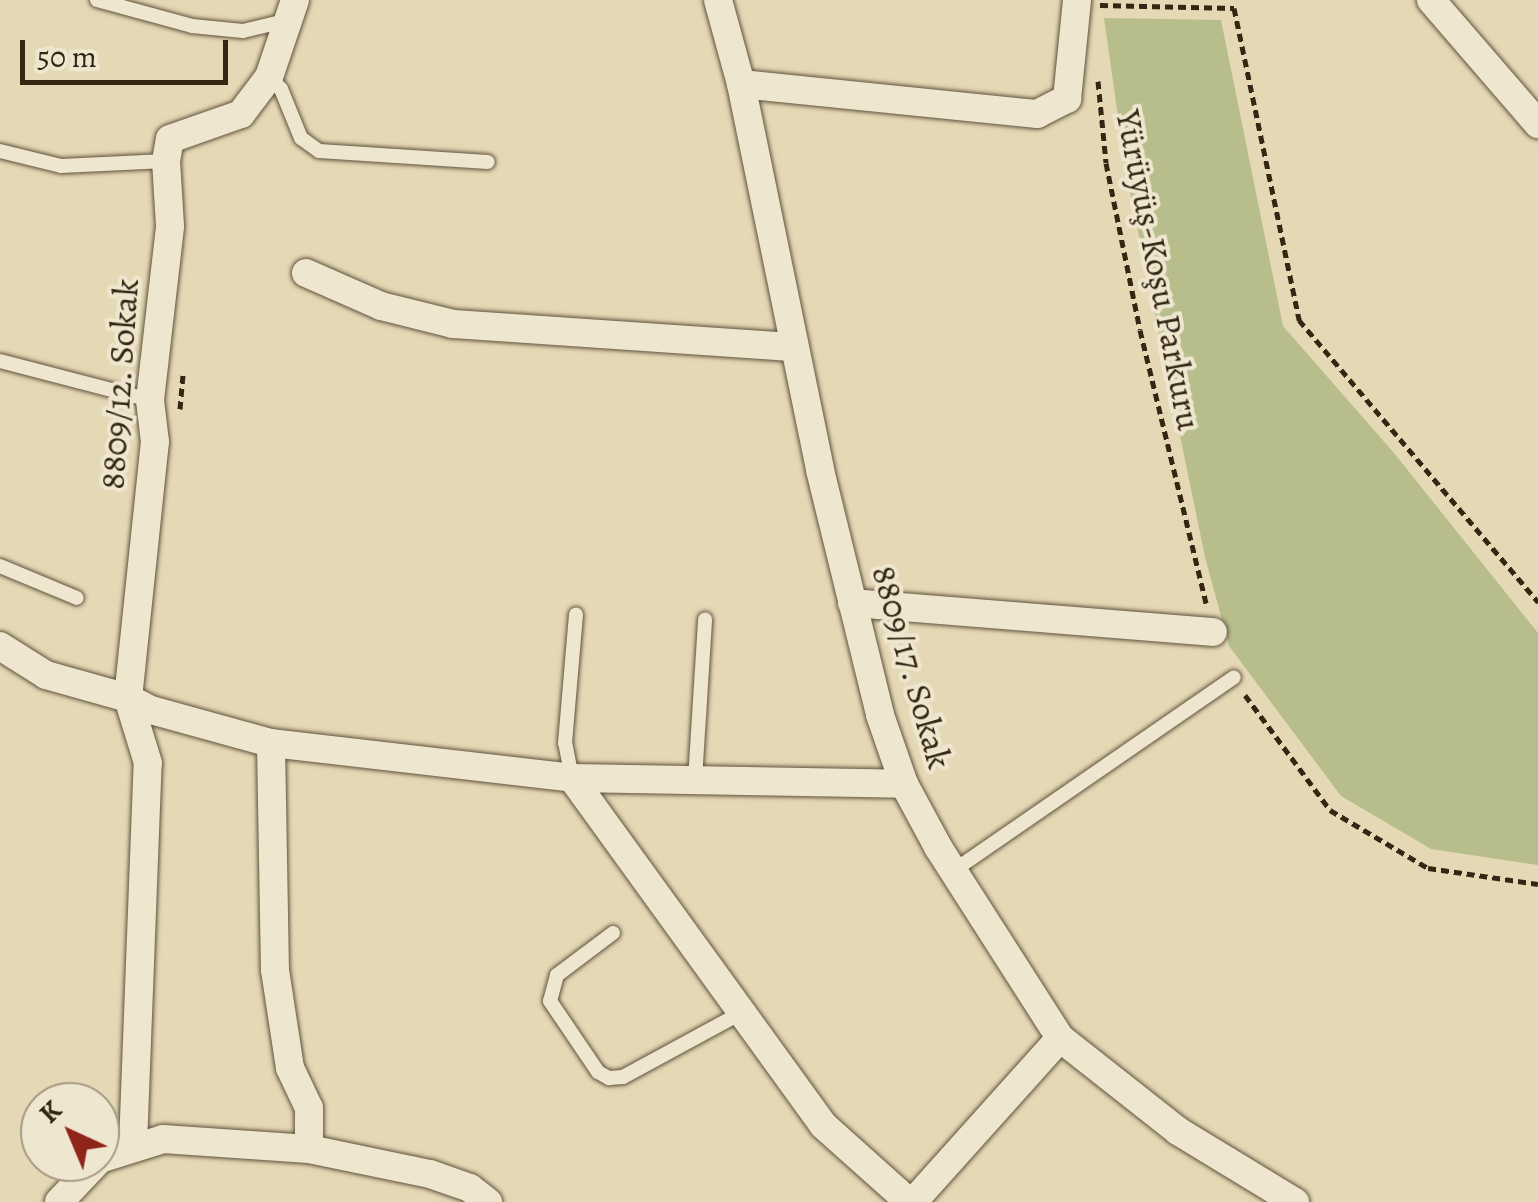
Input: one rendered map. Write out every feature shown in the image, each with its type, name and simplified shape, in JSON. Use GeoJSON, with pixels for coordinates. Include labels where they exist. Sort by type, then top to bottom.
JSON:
{"type":"FeatureCollection","features":[{"type":"Feature","properties":{"kind":"street","name":"8809/17. Sokak"},"geometry":{"type":"LineString","coordinates":[[718,0],[741,84],[792,347],[852,603],[880,716],[904,784],[1060,1038],[1178,1131],[1295,1202]]}},
{"type":"Feature","properties":{"kind":"street"},"geometry":{"type":"LineString","coordinates":[[1430,0],[1538,124]]}},
{"type":"Feature","properties":{"kind":"street"},"geometry":{"type":"LineString","coordinates":[[741,84],[1036,114],[1066,99],[1084,2]]}},
{"type":"Feature","properties":{"kind":"street"},"geometry":{"type":"LineString","coordinates":[[166,160],[170,139],[241,114],[269,77],[290,10]]}},
{"type":"Feature","properties":{"kind":"street","name":"8809/12. Sokak"},"geometry":{"type":"LineString","coordinates":[[128,698],[155,442],[150,400],[170,226],[166,160]]}},
{"type":"Feature","properties":{"kind":"street"},"geometry":{"type":"LineString","coordinates":[[306,273],[381,306],[453,324],[792,347]]}},
{"type":"Feature","properties":{"kind":"street"},"geometry":{"type":"LineString","coordinates":[[852,603],[1213,632]]}},
{"type":"Feature","properties":{"kind":"street"},"geometry":{"type":"LineString","coordinates":[[0,646],[46,674],[128,698],[150,710],[271,743],[572,778],[904,784]]}},
{"type":"Feature","properties":{"kind":"street"},"geometry":{"type":"LineString","coordinates":[[128,698],[148,763],[133,1145]]}},
{"type":"Feature","properties":{"kind":"street"},"geometry":{"type":"LineString","coordinates":[[271,743],[274,970],[290,1068],[309,1108],[308,1149]]}},
{"type":"Feature","properties":{"kind":"street"},"geometry":{"type":"LineString","coordinates":[[572,778],[739,1014],[823,1125],[911,1202],[1060,1038]]}},
{"type":"Feature","properties":{"kind":"street"},"geometry":{"type":"LineString","coordinates":[[120,1151],[133,1145],[188,1138],[308,1149],[430,1174],[470,1188],[488,1202]]}},
{"type":"Feature","properties":{"kind":"street"},"geometry":{"type":"LineString","coordinates":[[60,1202],[79,1182]]}},
{"type":"Feature","properties":{"kind":"lane"},"geometry":{"type":"LineString","coordinates":[[97,0],[192,26],[243,31],[290,10]]}},
{"type":"Feature","properties":{"kind":"lane"},"geometry":{"type":"LineString","coordinates":[[269,77],[282,89],[301,138],[319,151],[488,162]]}},
{"type":"Feature","properties":{"kind":"lane"},"geometry":{"type":"LineString","coordinates":[[0,152],[61,166],[166,160]]}},
{"type":"Feature","properties":{"kind":"lane"},"geometry":{"type":"LineString","coordinates":[[0,361],[150,400]]}},
{"type":"Feature","properties":{"kind":"lane"},"geometry":{"type":"LineString","coordinates":[[0,566],[76,598]]}},
{"type":"Feature","properties":{"kind":"lane"},"geometry":{"type":"LineString","coordinates":[[572,778],[565,742],[576,614]]}},
{"type":"Feature","properties":{"kind":"lane"},"geometry":{"type":"LineString","coordinates":[[695,780],[704,619]]}},
{"type":"Feature","properties":{"kind":"lane"},"geometry":{"type":"LineString","coordinates":[[954,871],[1234,677]]}},
{"type":"Feature","properties":{"kind":"lane"},"geometry":{"type":"LineString","coordinates":[[614,933],[558,975],[550,1001],[598,1072],[609,1078],[622,1077],[739,1014]]}},
{"type":"Feature","properties":{"kind":"path"},"geometry":{"type":"LineString","coordinates":[[1084,2],[1234,8],[1299,320],[1538,602]]}},
{"type":"Feature","properties":{"kind":"path","name":"Yürüyüş-Koşu Parkuru"},"geometry":{"type":"LineString","coordinates":[[1096,64],[1106,162],[1140,330],[1213,632]]}},
{"type":"Feature","properties":{"kind":"path"},"geometry":{"type":"LineString","coordinates":[[178,423],[184,371]]}},
{"type":"Feature","properties":{"kind":"path"},"geometry":{"type":"LineString","coordinates":[[1234,677],[1264,727],[1330,810],[1428,868],[1538,884]]}},
{"type":"Feature","properties":{"kind":"green space"},"geometry":{"type":"Polygon","coordinates":[[[1104,18],[1221,20],[1283,326],[1394,453],[1538,633],[1538,865],[1431,849],[1341,796],[1229,646],[1205,557],[1126,173],[1104,18]]]}}]}
